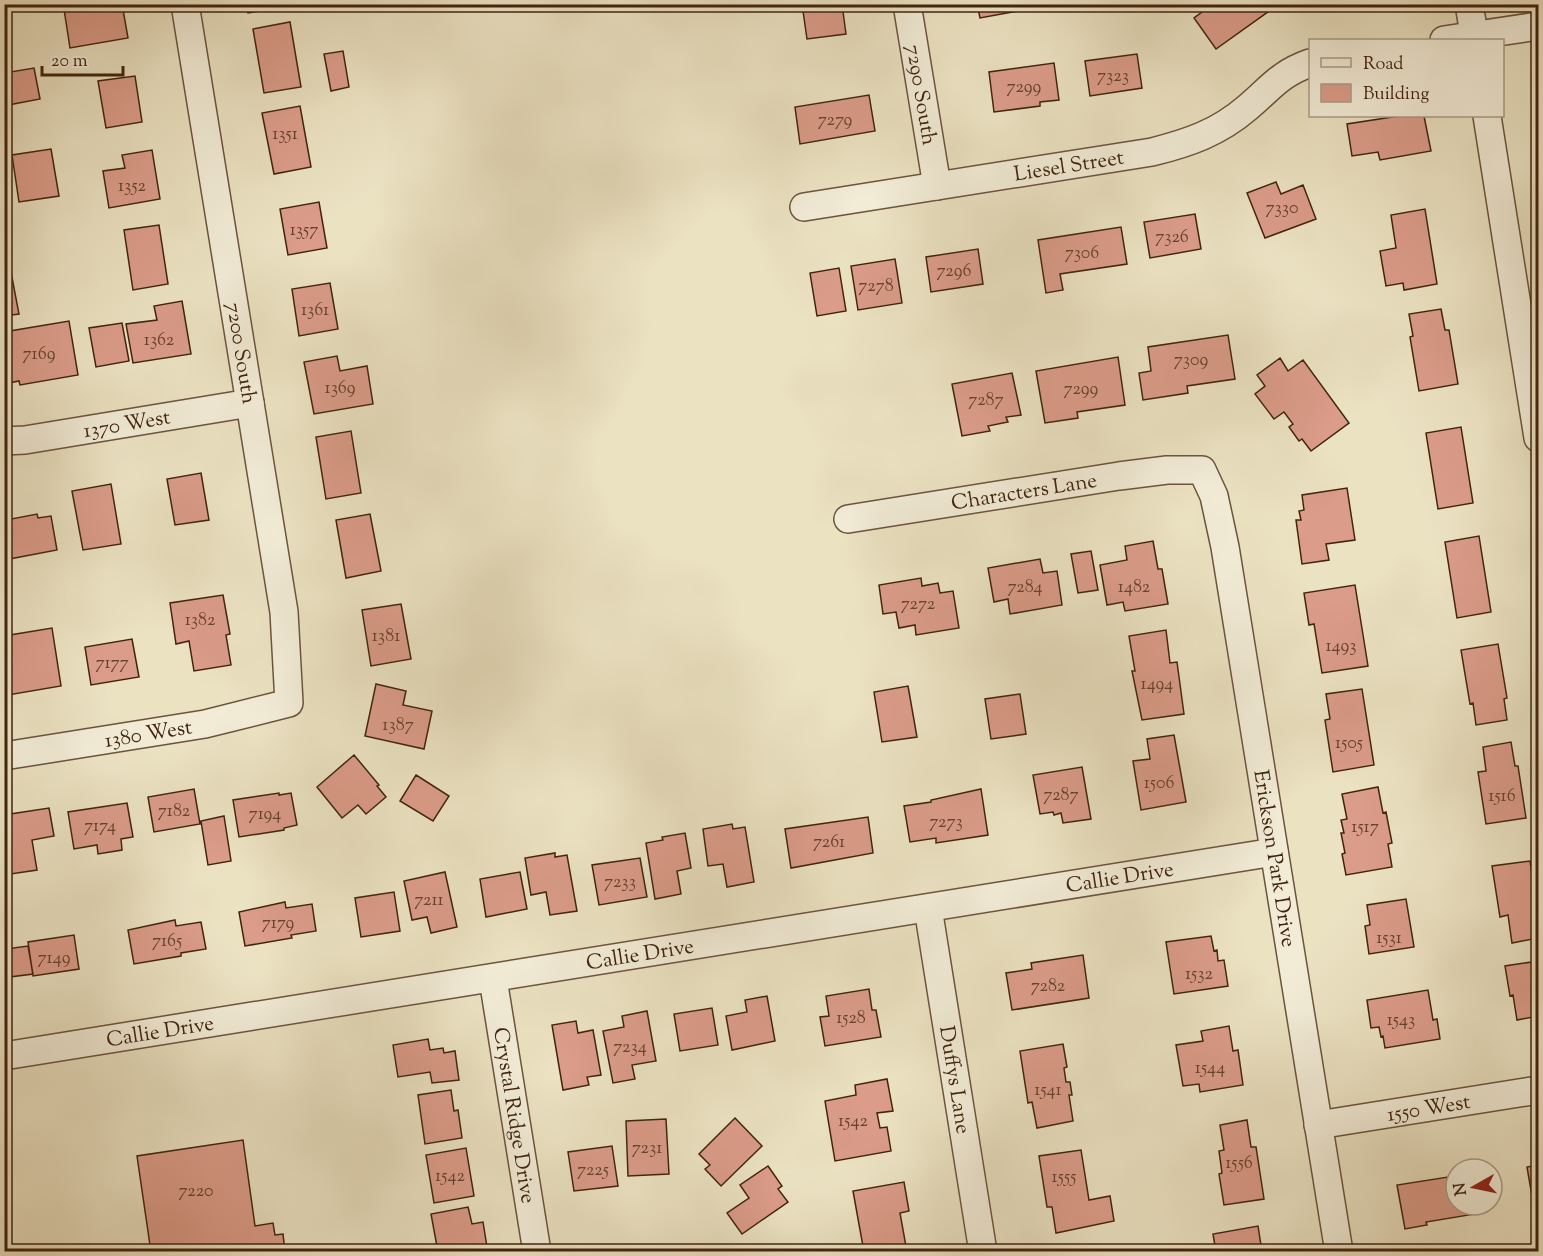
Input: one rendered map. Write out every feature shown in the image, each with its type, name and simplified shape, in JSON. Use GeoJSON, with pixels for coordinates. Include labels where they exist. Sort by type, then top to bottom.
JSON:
{"type":"FeatureCollection","features":[{"type":"Feature","properties":{"kind":"street","name":"7200 South"},"geometry":{"type":"LineString","coordinates":[[185,4],[284,612],[290,703]]}},
{"type":"Feature","properties":{"kind":"street","name":"7290 South"},"geometry":{"type":"LineString","coordinates":[[907,4],[937,186]]}},
{"type":"Feature","properties":{"kind":"street"},"geometry":{"type":"LineString","coordinates":[[1469,4],[1475,38]]}},
{"type":"Feature","properties":{"kind":"street"},"geometry":{"type":"LineString","coordinates":[[1460,39],[1539,26]]}},
{"type":"Feature","properties":{"kind":"street","name":"Liesel Street"},"geometry":{"type":"LineString","coordinates":[[804,207],[1152,153],[1189,143],[1220,128],[1292,69],[1309,64]]}},
{"type":"Feature","properties":{"kind":"street"},"geometry":{"type":"LineString","coordinates":[[1487,117],[1531,347],[1539,438]]}},
{"type":"Feature","properties":{"kind":"street","name":"1370 West"},"geometry":{"type":"LineString","coordinates":[[4,441],[25,440],[250,403]]}},
{"type":"Feature","properties":{"kind":"street","name":"Characters Lane"},"geometry":{"type":"LineString","coordinates":[[849,519],[1119,476],[1167,470],[1202,470]]}},
{"type":"Feature","properties":{"kind":"street","name":"Erickson Park Drive"},"geometry":{"type":"LineString","coordinates":[[1202,470],[1214,496],[1225,547],[1339,1251]]}},
{"type":"Feature","properties":{"kind":"street","name":"1380 West"},"geometry":{"type":"LineString","coordinates":[[4,756],[205,724],[290,703]]}},
{"type":"Feature","properties":{"kind":"street","name":"Callie Drive"},"geometry":{"type":"LineString","coordinates":[[4,1056],[1274,852]]}},
{"type":"Feature","properties":{"kind":"street","name":"Duffys Lane"},"geometry":{"type":"LineString","coordinates":[[928,908],[983,1251]]}},
{"type":"Feature","properties":{"kind":"street","name":"Crystal Ridge Drive"},"geometry":{"type":"LineString","coordinates":[[493,979],[537,1251]]}},
{"type":"Feature","properties":{"kind":"street","name":"1550 West"},"geometry":{"type":"LineString","coordinates":[[1318,1125],[1539,1090]]}},
{"type":"Feature","properties":{"kind":"building"},"geometry":{"type":"Polygon","coordinates":[[[87,4],[122,4],[128,38],[70,48],[64,9],[87,4]]]}},
{"type":"Feature","properties":{"kind":"building"},"geometry":{"type":"Polygon","coordinates":[[[247,4],[286,4],[287,7],[248,13],[247,4]]]}},
{"type":"Feature","properties":{"kind":"building"},"geometry":{"type":"Polygon","coordinates":[[[802,4],[842,4],[846,34],[807,39],[802,4]]]}},
{"type":"Feature","properties":{"kind":"building"},"geometry":{"type":"Polygon","coordinates":[[[977,4],[1017,4],[1018,11],[980,18],[977,4]]]}},
{"type":"Feature","properties":{"kind":"building"},"geometry":{"type":"Polygon","coordinates":[[[1213,4],[1279,4],[1216,49],[1194,18],[1213,4]]]}},
{"type":"Feature","properties":{"kind":"building"},"geometry":{"type":"Polygon","coordinates":[[[290,22],[301,87],[264,93],[253,29],[290,22]]]}},
{"type":"Feature","properties":{"kind":"building"},"geometry":{"type":"Polygon","coordinates":[[[343,51],[349,87],[331,91],[324,54],[343,51]]]}},
{"type":"Feature","properties":{"kind":"building"},"geometry":{"type":"Polygon","coordinates":[[[1137,54],[1142,88],[1090,96],[1085,61],[1137,54]]]}},
{"type":"Feature","properties":{"kind":"building"},"geometry":{"type":"Polygon","coordinates":[[[1054,63],[1059,100],[1040,102],[1040,106],[994,112],[989,72],[1054,63]]]}},
{"type":"Feature","properties":{"kind":"building"},"geometry":{"type":"Polygon","coordinates":[[[34,68],[40,99],[8,105],[4,73],[34,68]]]}},
{"type":"Feature","properties":{"kind":"building"},"geometry":{"type":"Polygon","coordinates":[[[135,76],[142,122],[106,128],[98,81],[135,76]]]}},
{"type":"Feature","properties":{"kind":"building"},"geometry":{"type":"Polygon","coordinates":[[[869,95],[875,131],[800,144],[795,107],[869,95]]]}},
{"type":"Feature","properties":{"kind":"building"},"geometry":{"type":"Polygon","coordinates":[[[300,106],[311,167],[274,174],[262,113],[300,106]]]}},
{"type":"Feature","properties":{"kind":"building"},"geometry":{"type":"Polygon","coordinates":[[[1392,117],[1424,117],[1431,151],[1380,160],[1378,152],[1352,156],[1347,124],[1392,117]]]}},
{"type":"Feature","properties":{"kind":"building"},"geometry":{"type":"Polygon","coordinates":[[[51,149],[59,196],[19,202],[12,155],[51,149]]]}},
{"type":"Feature","properties":{"kind":"building"},"geometry":{"type":"Polygon","coordinates":[[[152,150],[160,199],[109,208],[103,171],[125,168],[122,155],[152,150]]]}},
{"type":"Feature","properties":{"kind":"building"},"geometry":{"type":"Polygon","coordinates":[[[1276,182],[1281,194],[1303,185],[1316,219],[1265,238],[1247,193],[1276,182]]]}},
{"type":"Feature","properties":{"kind":"building"},"geometry":{"type":"Polygon","coordinates":[[[4,195],[10,230],[4,231],[4,195]]]}},
{"type":"Feature","properties":{"kind":"building"},"geometry":{"type":"Polygon","coordinates":[[[319,202],[327,248],[288,255],[280,209],[319,202]]]}},
{"type":"Feature","properties":{"kind":"building"},"geometry":{"type":"Polygon","coordinates":[[[1425,209],[1437,284],[1404,290],[1403,283],[1386,286],[1380,251],[1396,248],[1391,215],[1425,209]]]}},
{"type":"Feature","properties":{"kind":"building"},"geometry":{"type":"Polygon","coordinates":[[[1195,214],[1201,249],[1150,258],[1144,222],[1195,214]]]}},
{"type":"Feature","properties":{"kind":"building"},"geometry":{"type":"Polygon","coordinates":[[[159,225],[168,284],[133,290],[124,230],[159,225]]]}},
{"type":"Feature","properties":{"kind":"building"},"geometry":{"type":"Polygon","coordinates":[[[1121,227],[1127,264],[1060,274],[1063,290],[1046,293],[1038,240],[1121,227]]]}},
{"type":"Feature","properties":{"kind":"building"},"geometry":{"type":"Polygon","coordinates":[[[978,249],[983,284],[931,292],[926,257],[978,249]]]}},
{"type":"Feature","properties":{"kind":"building"},"geometry":{"type":"Polygon","coordinates":[[[895,259],[902,303],[858,310],[851,266],[895,259]]]}},
{"type":"Feature","properties":{"kind":"building"},"geometry":{"type":"Polygon","coordinates":[[[10,267],[19,314],[4,316],[4,268],[10,267]]]}},
{"type":"Feature","properties":{"kind":"building"},"geometry":{"type":"Polygon","coordinates":[[[839,268],[846,311],[817,316],[810,273],[839,268]]]}},
{"type":"Feature","properties":{"kind":"building"},"geometry":{"type":"Polygon","coordinates":[[[330,283],[338,329],[299,336],[292,289],[330,283]]]}},
{"type":"Feature","properties":{"kind":"building"},"geometry":{"type":"Polygon","coordinates":[[[182,301],[191,354],[133,363],[126,324],[157,320],[154,306],[182,301]]]}},
{"type":"Feature","properties":{"kind":"building"},"geometry":{"type":"Polygon","coordinates":[[[1441,309],[1445,330],[1449,330],[1458,384],[1419,391],[1410,337],[1413,336],[1409,314],[1441,309]]]}},
{"type":"Feature","properties":{"kind":"building"},"geometry":{"type":"Polygon","coordinates":[[[69,321],[78,375],[20,385],[19,381],[4,384],[4,332],[69,321]]]}},
{"type":"Feature","properties":{"kind":"building"},"geometry":{"type":"Polygon","coordinates":[[[122,323],[129,361],[96,367],[89,328],[122,323]]]}},
{"type":"Feature","properties":{"kind":"building"},"geometry":{"type":"Polygon","coordinates":[[[1228,335],[1235,379],[1187,386],[1188,393],[1143,400],[1139,373],[1151,371],[1148,347],[1228,335]]]}},
{"type":"Feature","properties":{"kind":"building"},"geometry":{"type":"Polygon","coordinates":[[[337,356],[340,371],[367,366],[373,404],[314,414],[304,362],[337,356]]]}},
{"type":"Feature","properties":{"kind":"building"},"geometry":{"type":"Polygon","coordinates":[[[1118,357],[1125,405],[1077,412],[1078,418],[1045,423],[1036,371],[1118,357]]]}},
{"type":"Feature","properties":{"kind":"building"},"geometry":{"type":"Polygon","coordinates":[[[1280,358],[1288,371],[1303,360],[1349,423],[1311,451],[1302,439],[1299,441],[1289,427],[1293,424],[1284,412],[1274,419],[1255,394],[1265,386],[1257,375],[1280,358]]]}},
{"type":"Feature","properties":{"kind":"building"},"geometry":{"type":"Polygon","coordinates":[[[1012,373],[1021,415],[1006,417],[1008,422],[988,426],[990,431],[962,436],[952,384],[1012,373]]]}},
{"type":"Feature","properties":{"kind":"building"},"geometry":{"type":"Polygon","coordinates":[[[1461,427],[1473,503],[1438,509],[1426,433],[1461,427]]]}},
{"type":"Feature","properties":{"kind":"building"},"geometry":{"type":"Polygon","coordinates":[[[351,431],[361,493],[326,499],[316,437],[351,431]]]}},
{"type":"Feature","properties":{"kind":"building"},"geometry":{"type":"Polygon","coordinates":[[[201,473],[209,520],[175,525],[167,479],[201,473]]]}},
{"type":"Feature","properties":{"kind":"building"},"geometry":{"type":"Polygon","coordinates":[[[111,484],[121,544],[83,550],[72,491],[111,484]]]}},
{"type":"Feature","properties":{"kind":"building"},"geometry":{"type":"Polygon","coordinates":[[[1347,488],[1355,540],[1326,544],[1329,560],[1302,564],[1296,520],[1301,520],[1299,511],[1304,510],[1302,495],[1347,488]]]}},
{"type":"Feature","properties":{"kind":"building"},"geometry":{"type":"Polygon","coordinates":[[[37,514],[38,518],[51,516],[57,550],[4,560],[4,525],[11,523],[11,519],[37,514]]]}},
{"type":"Feature","properties":{"kind":"building"},"geometry":{"type":"Polygon","coordinates":[[[370,514],[381,571],[346,578],[336,520],[370,514]]]}},
{"type":"Feature","properties":{"kind":"building"},"geometry":{"type":"Polygon","coordinates":[[[1479,536],[1491,612],[1457,618],[1445,542],[1479,536]]]}},
{"type":"Feature","properties":{"kind":"building"},"geometry":{"type":"Polygon","coordinates":[[[1153,541],[1158,569],[1162,569],[1168,604],[1125,611],[1123,602],[1107,605],[1100,565],[1127,560],[1125,546],[1153,541]]]}},
{"type":"Feature","properties":{"kind":"building"},"geometry":{"type":"Polygon","coordinates":[[[1091,551],[1098,590],[1078,593],[1071,554],[1091,551]]]}},
{"type":"Feature","properties":{"kind":"building"},"geometry":{"type":"Polygon","coordinates":[[[1040,559],[1043,573],[1057,571],[1062,605],[1010,614],[1008,599],[994,602],[988,568],[1040,559]]]}},
{"type":"Feature","properties":{"kind":"building"},"geometry":{"type":"Polygon","coordinates":[[[921,578],[922,586],[938,583],[940,593],[953,591],[959,628],[916,635],[915,625],[899,628],[896,612],[883,614],[879,585],[921,578]]]}},
{"type":"Feature","properties":{"kind":"building"},"geometry":{"type":"Polygon","coordinates":[[[1355,585],[1368,666],[1322,673],[1314,624],[1309,625],[1304,593],[1355,585]]]}},
{"type":"Feature","properties":{"kind":"building"},"geometry":{"type":"Polygon","coordinates":[[[223,595],[230,634],[226,635],[231,665],[194,671],[189,641],[176,644],[170,603],[223,595]]]}},
{"type":"Feature","properties":{"kind":"building"},"geometry":{"type":"Polygon","coordinates":[[[401,604],[411,659],[371,666],[362,610],[401,604]]]}},
{"type":"Feature","properties":{"kind":"building"},"geometry":{"type":"Polygon","coordinates":[[[52,628],[61,686],[8,695],[4,674],[4,636],[52,628]]]}},
{"type":"Feature","properties":{"kind":"building"},"geometry":{"type":"Polygon","coordinates":[[[1166,630],[1170,663],[1177,662],[1184,714],[1142,720],[1132,671],[1135,671],[1129,636],[1166,630]]]}},
{"type":"Feature","properties":{"kind":"building"},"geometry":{"type":"Polygon","coordinates":[[[132,639],[139,677],[91,685],[85,647],[132,639]]]}},
{"type":"Feature","properties":{"kind":"building"},"geometry":{"type":"Polygon","coordinates":[[[1498,644],[1507,698],[1504,699],[1507,720],[1476,725],[1461,650],[1498,644]]]}},
{"type":"Feature","properties":{"kind":"building"},"geometry":{"type":"Polygon","coordinates":[[[376,684],[406,691],[403,705],[432,711],[424,749],[365,736],[376,684]]]}},
{"type":"Feature","properties":{"kind":"building"},"geometry":{"type":"Polygon","coordinates":[[[908,686],[917,737],[882,742],[874,692],[908,686]]]}},
{"type":"Feature","properties":{"kind":"building"},"geometry":{"type":"Polygon","coordinates":[[[1362,689],[1374,765],[1333,772],[1325,720],[1330,719],[1326,694],[1362,689]]]}},
{"type":"Feature","properties":{"kind":"building"},"geometry":{"type":"Polygon","coordinates":[[[1020,694],[1026,734],[991,739],[985,699],[1020,694]]]}},
{"type":"Feature","properties":{"kind":"building"},"geometry":{"type":"Polygon","coordinates":[[[1174,735],[1186,802],[1141,810],[1133,761],[1150,759],[1147,739],[1174,735]]]}},
{"type":"Feature","properties":{"kind":"building"},"geometry":{"type":"Polygon","coordinates":[[[1511,742],[1515,766],[1518,766],[1526,818],[1486,824],[1478,772],[1486,771],[1483,747],[1511,742]]]}},
{"type":"Feature","properties":{"kind":"building"},"geometry":{"type":"Polygon","coordinates":[[[354,755],[386,797],[366,814],[358,805],[342,818],[317,787],[354,755]]]}},
{"type":"Feature","properties":{"kind":"building"},"geometry":{"type":"Polygon","coordinates":[[[1082,767],[1091,819],[1063,823],[1061,813],[1040,814],[1033,775],[1082,767]]]}},
{"type":"Feature","properties":{"kind":"building"},"geometry":{"type":"Polygon","coordinates":[[[416,775],[449,796],[433,821],[400,801],[416,775]]]}},
{"type":"Feature","properties":{"kind":"building"},"geometry":{"type":"Polygon","coordinates":[[[1378,787],[1392,843],[1388,844],[1392,867],[1346,875],[1342,854],[1345,853],[1341,820],[1347,819],[1342,794],[1378,787]]]}},
{"type":"Feature","properties":{"kind":"building"},"geometry":{"type":"Polygon","coordinates":[[[194,789],[200,824],[154,832],[148,797],[194,789]]]}},
{"type":"Feature","properties":{"kind":"building"},"geometry":{"type":"Polygon","coordinates":[[[981,789],[988,835],[936,843],[936,838],[910,842],[904,806],[931,802],[931,800],[981,789]]]}},
{"type":"Feature","properties":{"kind":"building"},"geometry":{"type":"Polygon","coordinates":[[[279,793],[279,795],[291,793],[297,825],[284,828],[284,830],[239,837],[233,800],[279,793]]]}},
{"type":"Feature","properties":{"kind":"building"},"geometry":{"type":"Polygon","coordinates":[[[127,803],[133,837],[121,839],[122,850],[98,854],[97,845],[74,849],[68,812],[127,803]]]}},
{"type":"Feature","properties":{"kind":"building"},"geometry":{"type":"Polygon","coordinates":[[[49,808],[54,836],[32,840],[37,870],[4,875],[4,815],[49,808]]]}},
{"type":"Feature","properties":{"kind":"building"},"geometry":{"type":"Polygon","coordinates":[[[224,816],[231,861],[208,865],[201,821],[224,816]]]}},
{"type":"Feature","properties":{"kind":"building"},"geometry":{"type":"Polygon","coordinates":[[[868,817],[873,853],[791,868],[785,829],[868,817]]]}},
{"type":"Feature","properties":{"kind":"building"},"geometry":{"type":"Polygon","coordinates":[[[732,824],[733,829],[745,827],[754,882],[727,887],[723,864],[708,866],[703,829],[732,824]]]}},
{"type":"Feature","properties":{"kind":"building"},"geometry":{"type":"Polygon","coordinates":[[[685,833],[691,868],[677,871],[681,894],[655,899],[646,843],[663,840],[662,837],[685,833]]]}},
{"type":"Feature","properties":{"kind":"building"},"geometry":{"type":"Polygon","coordinates":[[[555,853],[555,857],[567,855],[577,911],[550,915],[546,892],[531,895],[525,858],[555,853]]]}},
{"type":"Feature","properties":{"kind":"building"},"geometry":{"type":"Polygon","coordinates":[[[640,858],[647,897],[599,905],[592,865],[640,858]]]}},
{"type":"Feature","properties":{"kind":"building"},"geometry":{"type":"Polygon","coordinates":[[[1530,861],[1538,914],[1538,938],[1512,943],[1508,915],[1500,917],[1492,866],[1530,861]]]}},
{"type":"Feature","properties":{"kind":"building"},"geometry":{"type":"Polygon","coordinates":[[[445,872],[457,927],[431,933],[427,917],[412,920],[404,881],[445,872]]]}},
{"type":"Feature","properties":{"kind":"building"},"geometry":{"type":"Polygon","coordinates":[[[520,872],[527,909],[486,917],[480,879],[520,872]]]}},
{"type":"Feature","properties":{"kind":"building"},"geometry":{"type":"Polygon","coordinates":[[[394,892],[400,931],[361,937],[355,898],[394,892]]]}},
{"type":"Feature","properties":{"kind":"building"},"geometry":{"type":"Polygon","coordinates":[[[1406,899],[1414,947],[1369,954],[1365,926],[1370,925],[1367,905],[1406,899]]]}},
{"type":"Feature","properties":{"kind":"building"},"geometry":{"type":"Polygon","coordinates":[[[285,902],[286,908],[312,904],[316,931],[291,935],[292,938],[245,946],[239,912],[285,902]]]}},
{"type":"Feature","properties":{"kind":"building"},"geometry":{"type":"Polygon","coordinates":[[[175,920],[176,926],[201,922],[206,949],[134,964],[128,930],[175,920]]]}},
{"type":"Feature","properties":{"kind":"building"},"geometry":{"type":"Polygon","coordinates":[[[74,935],[79,969],[33,976],[28,942],[74,935]]]}},
{"type":"Feature","properties":{"kind":"building"},"geometry":{"type":"Polygon","coordinates":[[[1211,936],[1214,951],[1217,950],[1218,961],[1224,960],[1228,986],[1174,994],[1166,942],[1211,936]]]}},
{"type":"Feature","properties":{"kind":"building"},"geometry":{"type":"Polygon","coordinates":[[[4,945],[6,949],[28,946],[33,974],[10,977],[11,981],[4,982],[4,945]]]}},
{"type":"Feature","properties":{"kind":"building"},"geometry":{"type":"Polygon","coordinates":[[[1083,955],[1089,998],[1012,1010],[1006,973],[1032,969],[1031,963],[1083,955]]]}},
{"type":"Feature","properties":{"kind":"building"},"geometry":{"type":"Polygon","coordinates":[[[1538,961],[1538,1016],[1517,1020],[1505,966],[1538,961]]]}},
{"type":"Feature","properties":{"kind":"building"},"geometry":{"type":"Polygon","coordinates":[[[869,989],[872,1010],[876,1010],[881,1037],[825,1046],[820,1017],[829,1016],[826,996],[869,989]]]}},
{"type":"Feature","properties":{"kind":"building"},"geometry":{"type":"Polygon","coordinates":[[[1428,990],[1433,1020],[1437,1019],[1440,1039],[1385,1048],[1379,1027],[1371,1028],[1367,1000],[1428,990]]]}},
{"type":"Feature","properties":{"kind":"building"},"geometry":{"type":"Polygon","coordinates":[[[767,996],[775,1041],[732,1050],[726,1016],[747,1012],[745,1000],[767,996]]]}},
{"type":"Feature","properties":{"kind":"building"},"geometry":{"type":"Polygon","coordinates":[[[712,1008],[718,1045],[680,1051],[674,1014],[712,1008]]]}},
{"type":"Feature","properties":{"kind":"building"},"geometry":{"type":"Polygon","coordinates":[[[647,1011],[656,1061],[632,1065],[635,1079],[613,1083],[603,1031],[624,1027],[622,1016],[647,1011]]]}},
{"type":"Feature","properties":{"kind":"building"},"geometry":{"type":"Polygon","coordinates":[[[576,1021],[578,1033],[593,1030],[601,1075],[587,1077],[589,1085],[563,1090],[552,1025],[576,1021]]]}},
{"type":"Feature","properties":{"kind":"building"},"geometry":{"type":"Polygon","coordinates":[[[1229,1026],[1233,1051],[1238,1050],[1243,1085],[1200,1092],[1199,1084],[1183,1086],[1176,1045],[1203,1041],[1201,1031],[1229,1026]]]}},
{"type":"Feature","properties":{"kind":"building"},"geometry":{"type":"Polygon","coordinates":[[[428,1039],[430,1050],[443,1048],[444,1053],[455,1051],[459,1080],[432,1083],[430,1072],[398,1077],[393,1045],[428,1039]]]}},
{"type":"Feature","properties":{"kind":"building"},"geometry":{"type":"Polygon","coordinates":[[[1063,1044],[1067,1067],[1064,1068],[1066,1082],[1070,1082],[1072,1095],[1069,1095],[1073,1121],[1037,1128],[1032,1102],[1028,1103],[1020,1051],[1063,1044]]]}},
{"type":"Feature","properties":{"kind":"building"},"geometry":{"type":"Polygon","coordinates":[[[887,1079],[893,1111],[877,1113],[880,1128],[887,1127],[891,1151],[835,1161],[825,1101],[856,1095],[855,1085],[887,1079]]]}},
{"type":"Feature","properties":{"kind":"building"},"geometry":{"type":"Polygon","coordinates":[[[451,1090],[454,1111],[458,1110],[462,1138],[425,1144],[418,1095],[451,1090]]]}},
{"type":"Feature","properties":{"kind":"building"},"geometry":{"type":"Polygon","coordinates":[[[735,1118],[762,1146],[721,1186],[705,1169],[710,1165],[699,1154],[735,1118]]]}},
{"type":"Feature","properties":{"kind":"building"},"geometry":{"type":"Polygon","coordinates":[[[666,1119],[669,1174],[628,1176],[626,1121],[666,1119]]]}},
{"type":"Feature","properties":{"kind":"building"},"geometry":{"type":"Polygon","coordinates":[[[1247,1120],[1251,1147],[1256,1147],[1264,1199],[1224,1205],[1219,1174],[1222,1173],[1219,1151],[1224,1150],[1220,1125],[1247,1120]]]}},
{"type":"Feature","properties":{"kind":"building"},"geometry":{"type":"Polygon","coordinates":[[[243,1140],[255,1226],[273,1223],[275,1235],[283,1234],[285,1252],[151,1252],[137,1156],[243,1140]]]}},
{"type":"Feature","properties":{"kind":"building"},"geometry":{"type":"Polygon","coordinates":[[[612,1146],[618,1186],[574,1191],[568,1152],[612,1146]]]}},
{"type":"Feature","properties":{"kind":"building"},"geometry":{"type":"Polygon","coordinates":[[[466,1148],[474,1196],[434,1203],[426,1155],[466,1148]]]}},
{"type":"Feature","properties":{"kind":"building"},"geometry":{"type":"Polygon","coordinates":[[[1081,1150],[1089,1200],[1110,1196],[1114,1221],[1056,1233],[1052,1207],[1047,1207],[1039,1156],[1081,1150]]]}},
{"type":"Feature","properties":{"kind":"building"},"geometry":{"type":"Polygon","coordinates":[[[1538,1165],[1538,1201],[1533,1202],[1527,1167],[1538,1165]]]}},
{"type":"Feature","properties":{"kind":"building"},"geometry":{"type":"Polygon","coordinates":[[[768,1166],[782,1186],[778,1189],[788,1202],[742,1234],[727,1213],[749,1198],[740,1185],[768,1166]]]}},
{"type":"Feature","properties":{"kind":"building"},"geometry":{"type":"Polygon","coordinates":[[[1444,1178],[1444,1217],[1457,1217],[1426,1222],[1427,1225],[1405,1229],[1397,1185],[1444,1178]]]}},
{"type":"Feature","properties":{"kind":"building"},"geometry":{"type":"Polygon","coordinates":[[[904,1182],[909,1211],[900,1213],[907,1252],[864,1252],[853,1191],[904,1182]]]}},
{"type":"Feature","properties":{"kind":"building"},"geometry":{"type":"Polygon","coordinates":[[[468,1207],[472,1224],[483,1222],[487,1247],[463,1252],[438,1252],[431,1214],[468,1207]]]}},
{"type":"Feature","properties":{"kind":"building"},"geometry":{"type":"Polygon","coordinates":[[[1258,1226],[1262,1252],[1216,1252],[1213,1234],[1258,1226]]]}}]}
